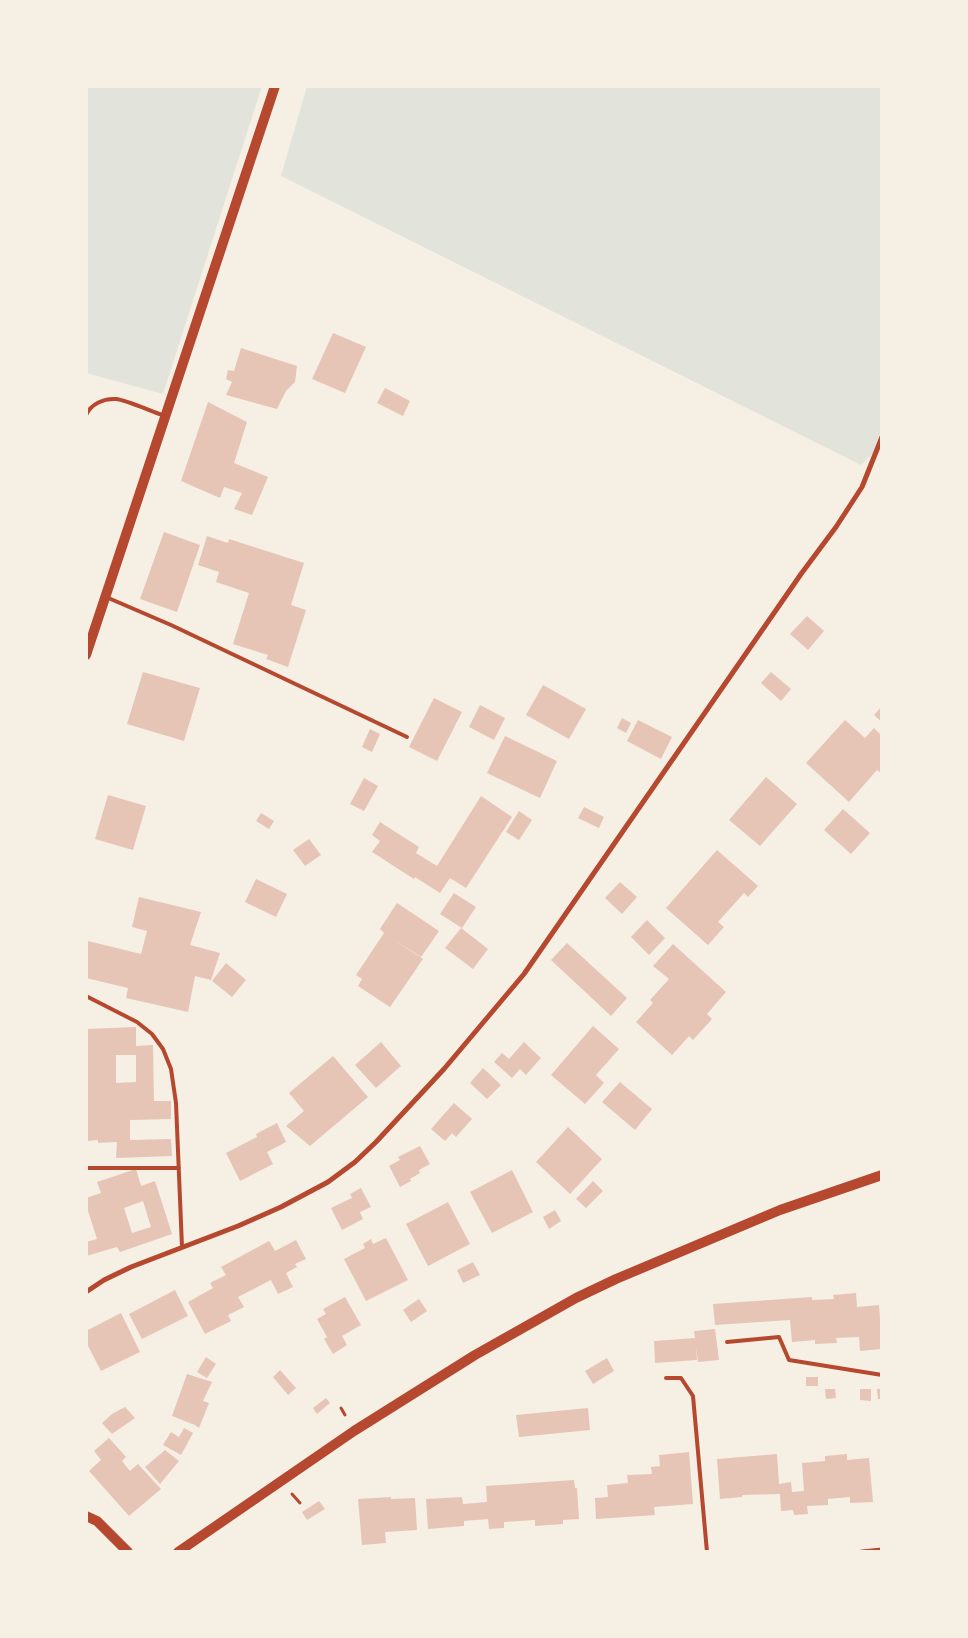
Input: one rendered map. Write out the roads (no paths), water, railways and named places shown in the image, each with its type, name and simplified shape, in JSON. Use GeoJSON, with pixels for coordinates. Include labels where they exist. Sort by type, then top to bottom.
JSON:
{"type":"FeatureCollection","features":[{"type":"Feature","properties":{"kind":"main road"},"geometry":{"type":"LineString","coordinates":[[86,655],[275,86]]}},
{"type":"Feature","properties":{"kind":"main road"},"geometry":{"type":"LineString","coordinates":[[178,1552],[362,1426],[474,1355],[576,1298],[616,1279],[780,1210],[882,1175]]}},
{"type":"Feature","properties":{"kind":"main road"},"geometry":{"type":"LineString","coordinates":[[86,1516],[97,1521],[128,1552]]}},
{"type":"Feature","properties":{"kind":"street"},"geometry":{"type":"LineString","coordinates":[[86,1292],[104,1280],[131,1267],[238,1226],[281,1207],[328,1182],[355,1162],[376,1142],[444,1069],[524,974],[801,574],[836,527],[862,487],[882,437]]}},
{"type":"Feature","properties":{"kind":"street"},"geometry":{"type":"LineString","coordinates":[[862,1552],[882,1550]]}},
{"type":"Feature","properties":{"kind":"lane"},"geometry":{"type":"LineString","coordinates":[[86,415],[99,401],[116,399],[165,416]]}},
{"type":"Feature","properties":{"kind":"lane"},"geometry":{"type":"LineString","coordinates":[[106,597],[171,625],[407,737]]}},
{"type":"Feature","properties":{"kind":"lane"},"geometry":{"type":"LineString","coordinates":[[86,996],[137,1022],[152,1034],[163,1049],[171,1069],[176,1103],[182,1247]]}},
{"type":"Feature","properties":{"kind":"lane"},"geometry":{"type":"LineString","coordinates":[[88,1168],[178,1168]]}},
{"type":"Feature","properties":{"kind":"lane"},"geometry":{"type":"LineString","coordinates":[[727,1342],[779,1337],[789,1360],[882,1376]]}},
{"type":"Feature","properties":{"kind":"lane"},"geometry":{"type":"LineString","coordinates":[[666,1378],[681,1378],[693,1396],[707,1552]]}}]}
